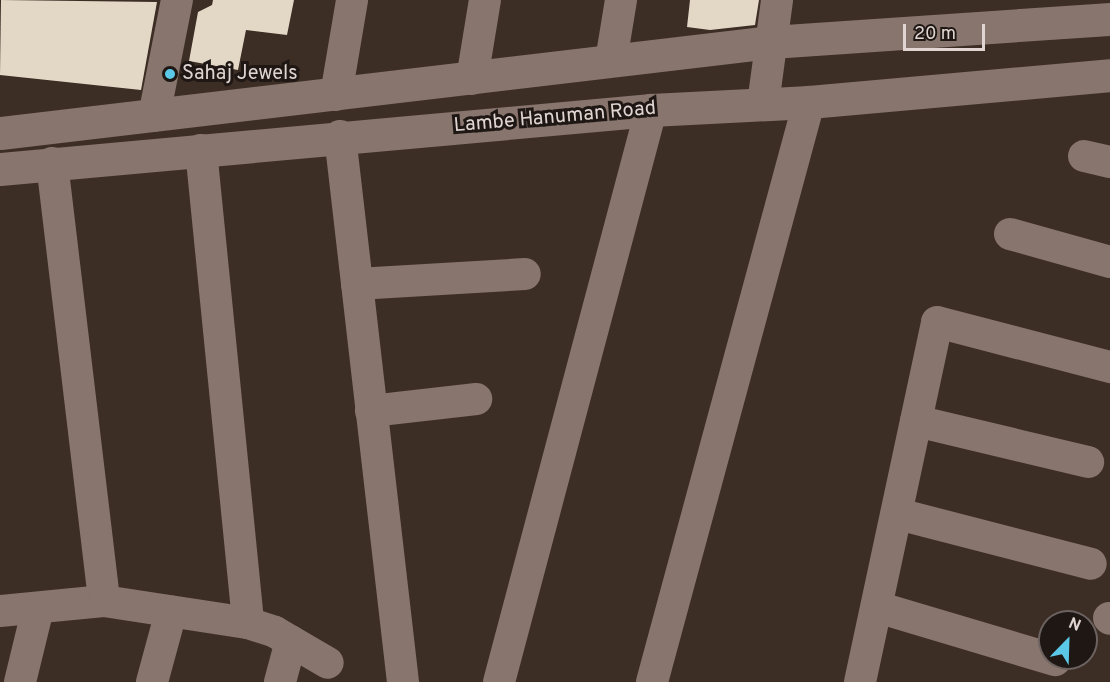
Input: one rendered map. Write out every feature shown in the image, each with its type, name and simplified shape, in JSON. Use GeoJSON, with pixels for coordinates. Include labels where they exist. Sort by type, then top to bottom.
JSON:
{"type":"FeatureCollection","features":[{"type":"Feature","properties":{"kind":"street"},"geometry":{"type":"LineString","coordinates":[[154,116],[177,0]]}},
{"type":"Feature","properties":{"kind":"street"},"geometry":{"type":"LineString","coordinates":[[336,95],[352,0]]}},
{"type":"Feature","properties":{"kind":"street"},"geometry":{"type":"LineString","coordinates":[[471,79],[485,0]]}},
{"type":"Feature","properties":{"kind":"street"},"geometry":{"type":"LineString","coordinates":[[611,61],[621,0]]}},
{"type":"Feature","properties":{"kind":"street"},"geometry":{"type":"LineString","coordinates":[[763,104],[777,0]]}},
{"type":"Feature","properties":{"kind":"street"},"geometry":{"type":"LineString","coordinates":[[0,133],[771,42],[1110,19]]}},
{"type":"Feature","properties":{"kind":"street","name":"Lambe Hanuman Road"},"geometry":{"type":"LineString","coordinates":[[0,169],[340,136],[651,110],[809,102],[1110,75]]}},
{"type":"Feature","properties":{"kind":"street"},"geometry":{"type":"LineString","coordinates":[[652,682],[809,102]]}},
{"type":"Feature","properties":{"kind":"street"},"geometry":{"type":"LineString","coordinates":[[500,682],[651,110]]}},
{"type":"Feature","properties":{"kind":"street"},"geometry":{"type":"LineString","coordinates":[[340,136],[403,682]]}},
{"type":"Feature","properties":{"kind":"street"},"geometry":{"type":"LineString","coordinates":[[201,150],[248,623]]}},
{"type":"Feature","properties":{"kind":"street"},"geometry":{"type":"LineString","coordinates":[[52,164],[104,600]]}},
{"type":"Feature","properties":{"kind":"street"},"geometry":{"type":"LineString","coordinates":[[1010,234],[1110,262]]}},
{"type":"Feature","properties":{"kind":"street"},"geometry":{"type":"LineString","coordinates":[[357,284],[525,274]]}},
{"type":"Feature","properties":{"kind":"street"},"geometry":{"type":"LineString","coordinates":[[860,682],[898,514],[937,322],[1110,367]]}},
{"type":"Feature","properties":{"kind":"street"},"geometry":{"type":"LineString","coordinates":[[371,411],[476,399]]}},
{"type":"Feature","properties":{"kind":"street"},"geometry":{"type":"LineString","coordinates":[[916,421],[1088,462]]}},
{"type":"Feature","properties":{"kind":"street"},"geometry":{"type":"LineString","coordinates":[[898,514],[1092,564]]}},
{"type":"Feature","properties":{"kind":"street"},"geometry":{"type":"LineString","coordinates":[[0,611],[104,600],[248,623],[291,641],[328,663]]}},
{"type":"Feature","properties":{"kind":"street"},"geometry":{"type":"LineString","coordinates":[[877,607],[1038,655]]}},
{"type":"Feature","properties":{"kind":"street"},"geometry":{"type":"LineString","coordinates":[[20,682],[38,608]]}},
{"type":"Feature","properties":{"kind":"street"},"geometry":{"type":"LineString","coordinates":[[152,682],[171,612]]}},
{"type":"Feature","properties":{"kind":"street"},"geometry":{"type":"LineString","coordinates":[[280,682],[291,641]]}},
{"type":"Feature","properties":{"kind":"building"},"geometry":{"type":"Polygon","coordinates":[[[1,0],[157,2],[141,90],[0,75],[1,0]]]}},
{"type":"Feature","properties":{"kind":"building"},"geometry":{"type":"Polygon","coordinates":[[[213,0],[294,0],[287,35],[246,30],[238,70],[189,61],[198,12],[212,5],[213,0]]]}},
{"type":"Feature","properties":{"kind":"building"},"geometry":{"type":"Polygon","coordinates":[[[690,0],[759,0],[755,25],[710,30],[687,27],[690,0]]]}},
{"type":"Feature","properties":{"kind":"place","name":"Sahaj Jewels"},"geometry":{"type":"Point","coordinates":[170,74]}}]}
